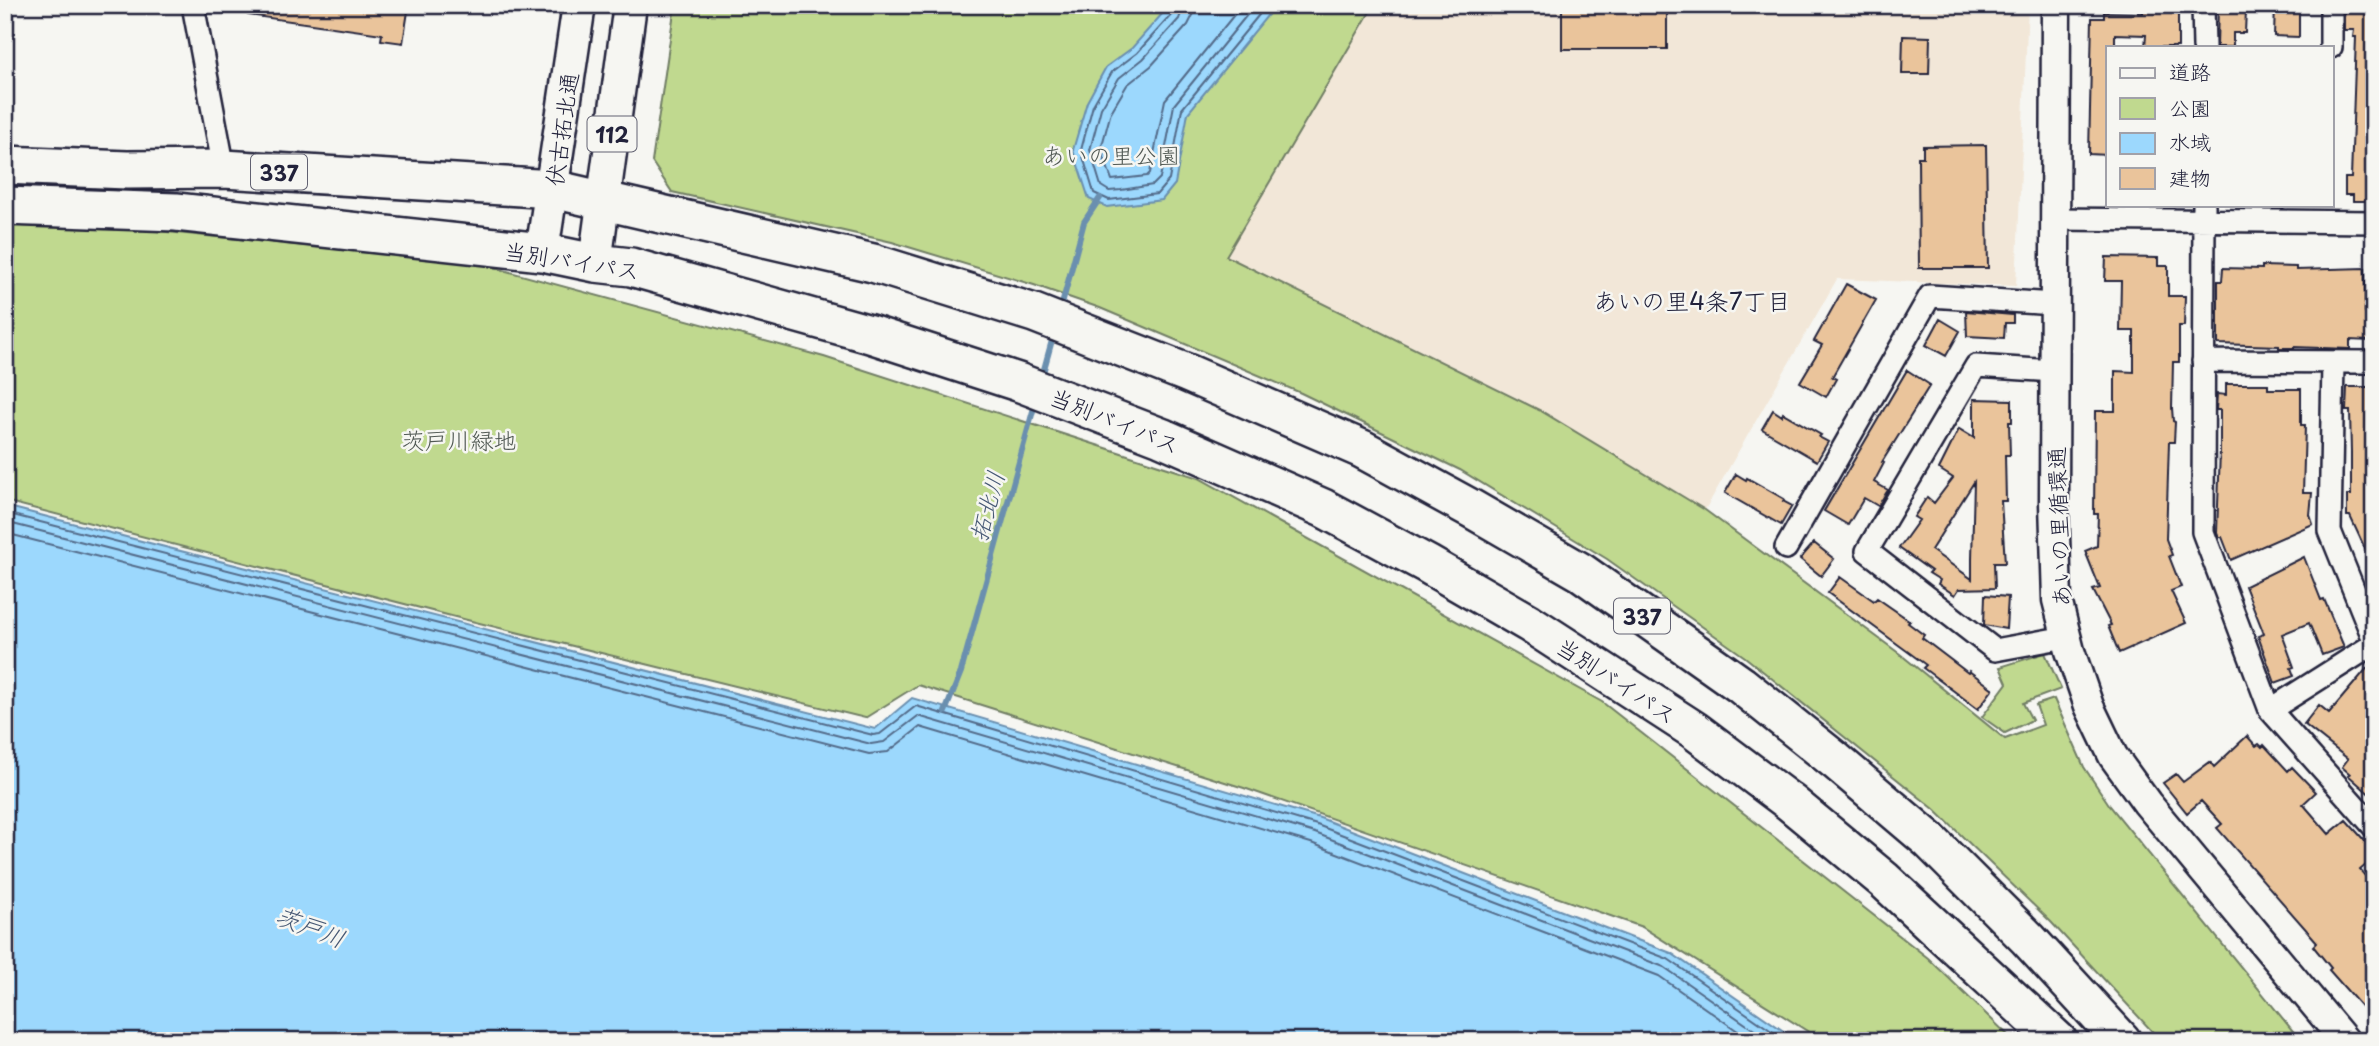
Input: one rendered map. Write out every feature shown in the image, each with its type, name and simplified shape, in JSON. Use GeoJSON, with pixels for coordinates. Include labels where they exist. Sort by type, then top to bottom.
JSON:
{"type":"FeatureCollection","features":[{"type":"Feature","properties":{"kind":"highway","name":"337"},"geometry":{"type":"LineString","coordinates":[[5,165],[127,170],[224,169],[553,190],[873,263],[1057,323],[1187,373],[1362,449],[1472,509],[1581,572],[1741,685],[1929,840],[2028,939],[2122,1041]]}},
{"type":"Feature","properties":{"kind":"highway","name":"当別バイパス"},"geometry":{"type":"LineString","coordinates":[[5,205],[176,212],[542,252],[631,267],[870,334],[1038,390],[1161,437],[1323,509],[1427,564],[1529,623],[1694,730],[1791,803],[1884,880],[2058,1041]]}},
{"type":"Feature","properties":{"kind":"main road","name":"伏古拓北通"},"geometry":{"type":"LineString","coordinates":[[542,252],[579,5]]}},
{"type":"Feature","properties":{"kind":"main road","name":"112"},"geometry":{"type":"LineString","coordinates":[[595,263],[630,5]]}},
{"type":"Feature","properties":{"kind":"street"},"geometry":{"type":"LineString","coordinates":[[193,5],[224,169]]}},
{"type":"Feature","properties":{"kind":"street","name":"あいの里循環通"},"geometry":{"type":"LineString","coordinates":[[2056,5],[2054,502],[2057,600],[2066,637],[2089,706],[2113,756],[2147,803],[2345,1041]]}},
{"type":"Feature","properties":{"kind":"street"},"geometry":{"type":"LineString","coordinates":[[2203,5],[2204,46]]}},
{"type":"Feature","properties":{"kind":"street"},"geometry":{"type":"LineString","coordinates":[[2331,5],[2331,46]]}},
{"type":"Feature","properties":{"kind":"street"},"geometry":{"type":"LineString","coordinates":[[2054,219],[2204,213],[2331,213],[2374,222]]}},
{"type":"Feature","properties":{"kind":"street"},"geometry":{"type":"LineString","coordinates":[[2204,213],[2203,532],[2270,710],[2374,827]]}},
{"type":"Feature","properties":{"kind":"street"},"geometry":{"type":"LineString","coordinates":[[1786,548],[1930,296],[2054,304]]}},
{"type":"Feature","properties":{"kind":"street"},"geometry":{"type":"LineString","coordinates":[[2203,361],[2374,362]]}},
{"type":"Feature","properties":{"kind":"street"},"geometry":{"type":"LineString","coordinates":[[2270,710],[2374,642],[2330,531],[2333,362]]}},
{"type":"Feature","properties":{"kind":"street"},"geometry":{"type":"LineString","coordinates":[[2054,371],[1976,366],[1867,551],[1995,650],[2066,637]]}},
{"type":"Feature","properties":{"kind":"shaded area"},"geometry":{"type":"Polygon","coordinates":[[[1374,5],[2028,5],[2016,286],[1837,279],[1705,510],[1541,411],[1226,256],[1374,5]]]}},
{"type":"Feature","properties":{"kind":"green space","name":"あいの里公園"},"geometry":{"type":"Polygon","coordinates":[[[675,5],[1374,5],[1226,256],[1541,411],[1705,510],[1900,654],[2005,739],[2043,725],[2036,705],[2054,699],[2084,767],[2110,806],[2301,1041],[2161,1041],[2051,922],[1934,809],[1745,657],[1607,559],[1460,470],[1301,393],[1100,308],[892,242],[672,192],[652,162],[675,5]]]}},
{"type":"Feature","properties":{"kind":"green space","name":"茨戸川緑地"},"geometry":{"type":"Polygon","coordinates":[[[5,223],[107,226],[477,263],[824,357],[1199,478],[1602,702],[1928,958],[2014,1041],[1823,1041],[1642,927],[1244,788],[918,685],[865,718],[459,618],[5,501],[5,223]]]}},
{"type":"Feature","properties":{"kind":"green space"},"geometry":{"type":"Polygon","coordinates":[[[2045,653],[2061,689],[2023,703],[2032,720],[2005,733],[1982,717],[2007,683],[2000,667],[2045,653]]]}},
{"type":"Feature","properties":{"kind":"water"},"geometry":{"type":"Polygon","coordinates":[[[1170,5],[1276,5],[1188,113],[1175,184],[1162,200],[1107,207],[1089,199],[1073,150],[1087,102],[1106,67],[1132,48],[1170,5]]]}},
{"type":"Feature","properties":{"kind":"water","name":"茨戸川"},"geometry":{"type":"Polygon","coordinates":[[[5,506],[875,729],[912,698],[1320,818],[1671,953],[1798,1041],[5,1041],[5,506]]]}},
{"type":"Feature","properties":{"kind":"building"},"geometry":{"type":"Polygon","coordinates":[[[249,5],[409,5],[403,43],[381,40],[382,34],[248,15],[249,5]]]}},
{"type":"Feature","properties":{"kind":"building"},"geometry":{"type":"Polygon","coordinates":[[[1562,5],[1667,5],[1667,49],[1562,49],[1562,5]]]}},
{"type":"Feature","properties":{"kind":"building"},"geometry":{"type":"Polygon","coordinates":[[[2218,5],[2243,5],[2243,9],[2246,9],[2245,33],[2233,33],[2233,46],[2217,46],[2218,5]]]}},
{"type":"Feature","properties":{"kind":"building"},"geometry":{"type":"Polygon","coordinates":[[[2275,5],[2299,5],[2299,37],[2274,36],[2275,5]]]}},
{"type":"Feature","properties":{"kind":"building"},"geometry":{"type":"Polygon","coordinates":[[[2344,5],[2374,5],[2374,201],[2353,201],[2353,195],[2345,195],[2345,178],[2351,178],[2356,37],[2353,37],[2354,30],[2344,30],[2344,5]]]}},
{"type":"Feature","properties":{"kind":"building"},"geometry":{"type":"Polygon","coordinates":[[[2178,11],[2178,46],[2145,46],[2146,35],[2115,34],[2115,46],[2106,46],[2106,155],[2089,154],[2092,18],[2104,18],[2104,12],[2178,11]]]}},
{"type":"Feature","properties":{"kind":"building"},"geometry":{"type":"Polygon","coordinates":[[[1903,36],[1930,37],[1929,74],[1902,74],[1903,36]]]}},
{"type":"Feature","properties":{"kind":"building"},"geometry":{"type":"Polygon","coordinates":[[[1986,145],[1988,268],[1919,268],[1918,157],[1923,157],[1923,146],[1986,145]]]}},
{"type":"Feature","properties":{"kind":"building"},"geometry":{"type":"Polygon","coordinates":[[[2106,257],[2158,258],[2158,266],[2168,266],[2168,296],[2185,296],[2184,326],[2179,326],[2179,362],[2173,362],[2172,408],[2175,422],[2174,442],[2169,442],[2166,539],[2172,555],[2169,556],[2181,587],[2171,591],[2186,623],[2119,653],[2108,626],[2111,625],[2093,590],[2100,588],[2085,551],[2097,546],[2098,514],[2094,514],[2095,411],[2115,411],[2115,371],[2134,372],[2134,331],[2120,331],[2121,281],[2105,281],[2106,257]]]}},
{"type":"Feature","properties":{"kind":"building"},"geometry":{"type":"Polygon","coordinates":[[[2262,266],[2296,267],[2296,270],[2365,268],[2365,312],[2371,312],[2370,341],[2350,340],[2350,349],[2218,344],[2218,281],[2222,281],[2223,268],[2262,269],[2262,266]]]}},
{"type":"Feature","properties":{"kind":"building"},"geometry":{"type":"Polygon","coordinates":[[[1846,284],[1876,300],[1832,377],[1836,379],[1826,397],[1800,382],[1822,345],[1814,341],[1846,284]]]}},
{"type":"Feature","properties":{"kind":"building"},"geometry":{"type":"Polygon","coordinates":[[[1966,311],[2013,315],[2013,323],[2005,323],[2004,338],[1967,336],[1966,311]]]}},
{"type":"Feature","properties":{"kind":"building"},"geometry":{"type":"Polygon","coordinates":[[[1940,319],[1960,331],[1946,356],[1926,345],[1940,319]]]}},
{"type":"Feature","properties":{"kind":"building"},"geometry":{"type":"Polygon","coordinates":[[[1907,370],[1930,385],[1882,462],[1884,463],[1874,482],[1888,490],[1878,506],[1864,498],[1848,525],[1824,511],[1907,370]]]}},
{"type":"Feature","properties":{"kind":"building"},"geometry":{"type":"Polygon","coordinates":[[[2226,384],[2268,384],[2268,389],[2301,389],[2301,425],[2305,425],[2303,493],[2312,493],[2310,515],[2313,524],[2231,560],[2222,537],[2219,537],[2217,532],[2220,410],[2216,410],[2217,394],[2226,395],[2226,384]]]}},
{"type":"Feature","properties":{"kind":"building"},"geometry":{"type":"Polygon","coordinates":[[[2347,387],[2373,387],[2374,568],[2350,516],[2347,516],[2347,495],[2351,495],[2351,452],[2350,411],[2346,411],[2347,387]]]}},
{"type":"Feature","properties":{"kind":"building"},"geometry":{"type":"Polygon","coordinates":[[[1974,399],[2012,400],[2012,422],[2009,422],[2010,455],[2005,455],[2006,501],[2001,501],[2005,563],[1994,563],[1995,588],[1959,589],[1955,595],[1938,584],[1940,580],[1929,573],[1931,571],[1899,548],[1919,520],[1914,517],[1927,497],[1934,503],[1953,478],[1939,469],[1959,429],[1974,438],[1974,399]],[[1974,482],[1931,550],[1972,579],[1974,482]]]}},
{"type":"Feature","properties":{"kind":"building"},"geometry":{"type":"Polygon","coordinates":[[[1773,410],[1821,435],[1819,437],[1828,442],[1817,461],[1762,429],[1773,410]]]}},
{"type":"Feature","properties":{"kind":"building"},"geometry":{"type":"Polygon","coordinates":[[[1736,474],[1784,499],[1783,501],[1792,506],[1781,525],[1725,493],[1736,474]]]}},
{"type":"Feature","properties":{"kind":"building"},"geometry":{"type":"Polygon","coordinates":[[[1814,543],[1834,559],[1821,576],[1800,559],[1814,543]]]}},
{"type":"Feature","properties":{"kind":"building"},"geometry":{"type":"Polygon","coordinates":[[[2304,557],[2344,647],[2322,655],[2309,623],[2282,634],[2294,667],[2291,668],[2294,676],[2275,683],[2258,636],[2264,634],[2245,586],[2304,557]]]}},
{"type":"Feature","properties":{"kind":"building"},"geometry":{"type":"Polygon","coordinates":[[[1840,577],[1874,601],[1877,598],[1910,621],[1908,623],[1924,635],[1922,638],[1993,689],[1978,709],[1923,668],[1926,665],[1828,593],[1840,577]]]}},
{"type":"Feature","properties":{"kind":"building"},"geometry":{"type":"Polygon","coordinates":[[[1985,595],[2008,597],[2006,629],[1984,625],[1985,595]]]}},
{"type":"Feature","properties":{"kind":"building"},"geometry":{"type":"Polygon","coordinates":[[[2374,660],[2374,798],[2342,767],[2348,759],[2304,724],[2319,705],[2329,713],[2374,660]]]}},
{"type":"Feature","properties":{"kind":"building"},"geometry":{"type":"Polygon","coordinates":[[[2247,736],[2256,746],[2264,745],[2288,771],[2292,767],[2316,792],[2303,804],[2329,834],[2346,820],[2374,851],[2374,858],[2360,870],[2374,886],[2374,1021],[2329,970],[2331,968],[2313,946],[2317,942],[2217,828],[2222,824],[2201,801],[2187,813],[2163,783],[2176,774],[2183,782],[2210,762],[2214,767],[2247,736]]]}},
{"type":"Feature","properties":{"kind":"waterway","name":"拓北川"},"geometry":{"type":"LineString","coordinates":[[1060,312],[1084,222],[1100,198]]}},
{"type":"Feature","properties":{"kind":"waterway","name":"拓北川"},"geometry":{"type":"LineString","coordinates":[[1041,380],[1054,333]]}},
{"type":"Feature","properties":{"kind":"waterway","name":"拓北川"},"geometry":{"type":"LineString","coordinates":[[945,712],[961,672],[1036,400]]}},
{"type":"Feature","properties":{"kind":"district","name":"あいの里4条7丁目"},"geometry":{"type":"Point","coordinates":[1692,300]}}]}
